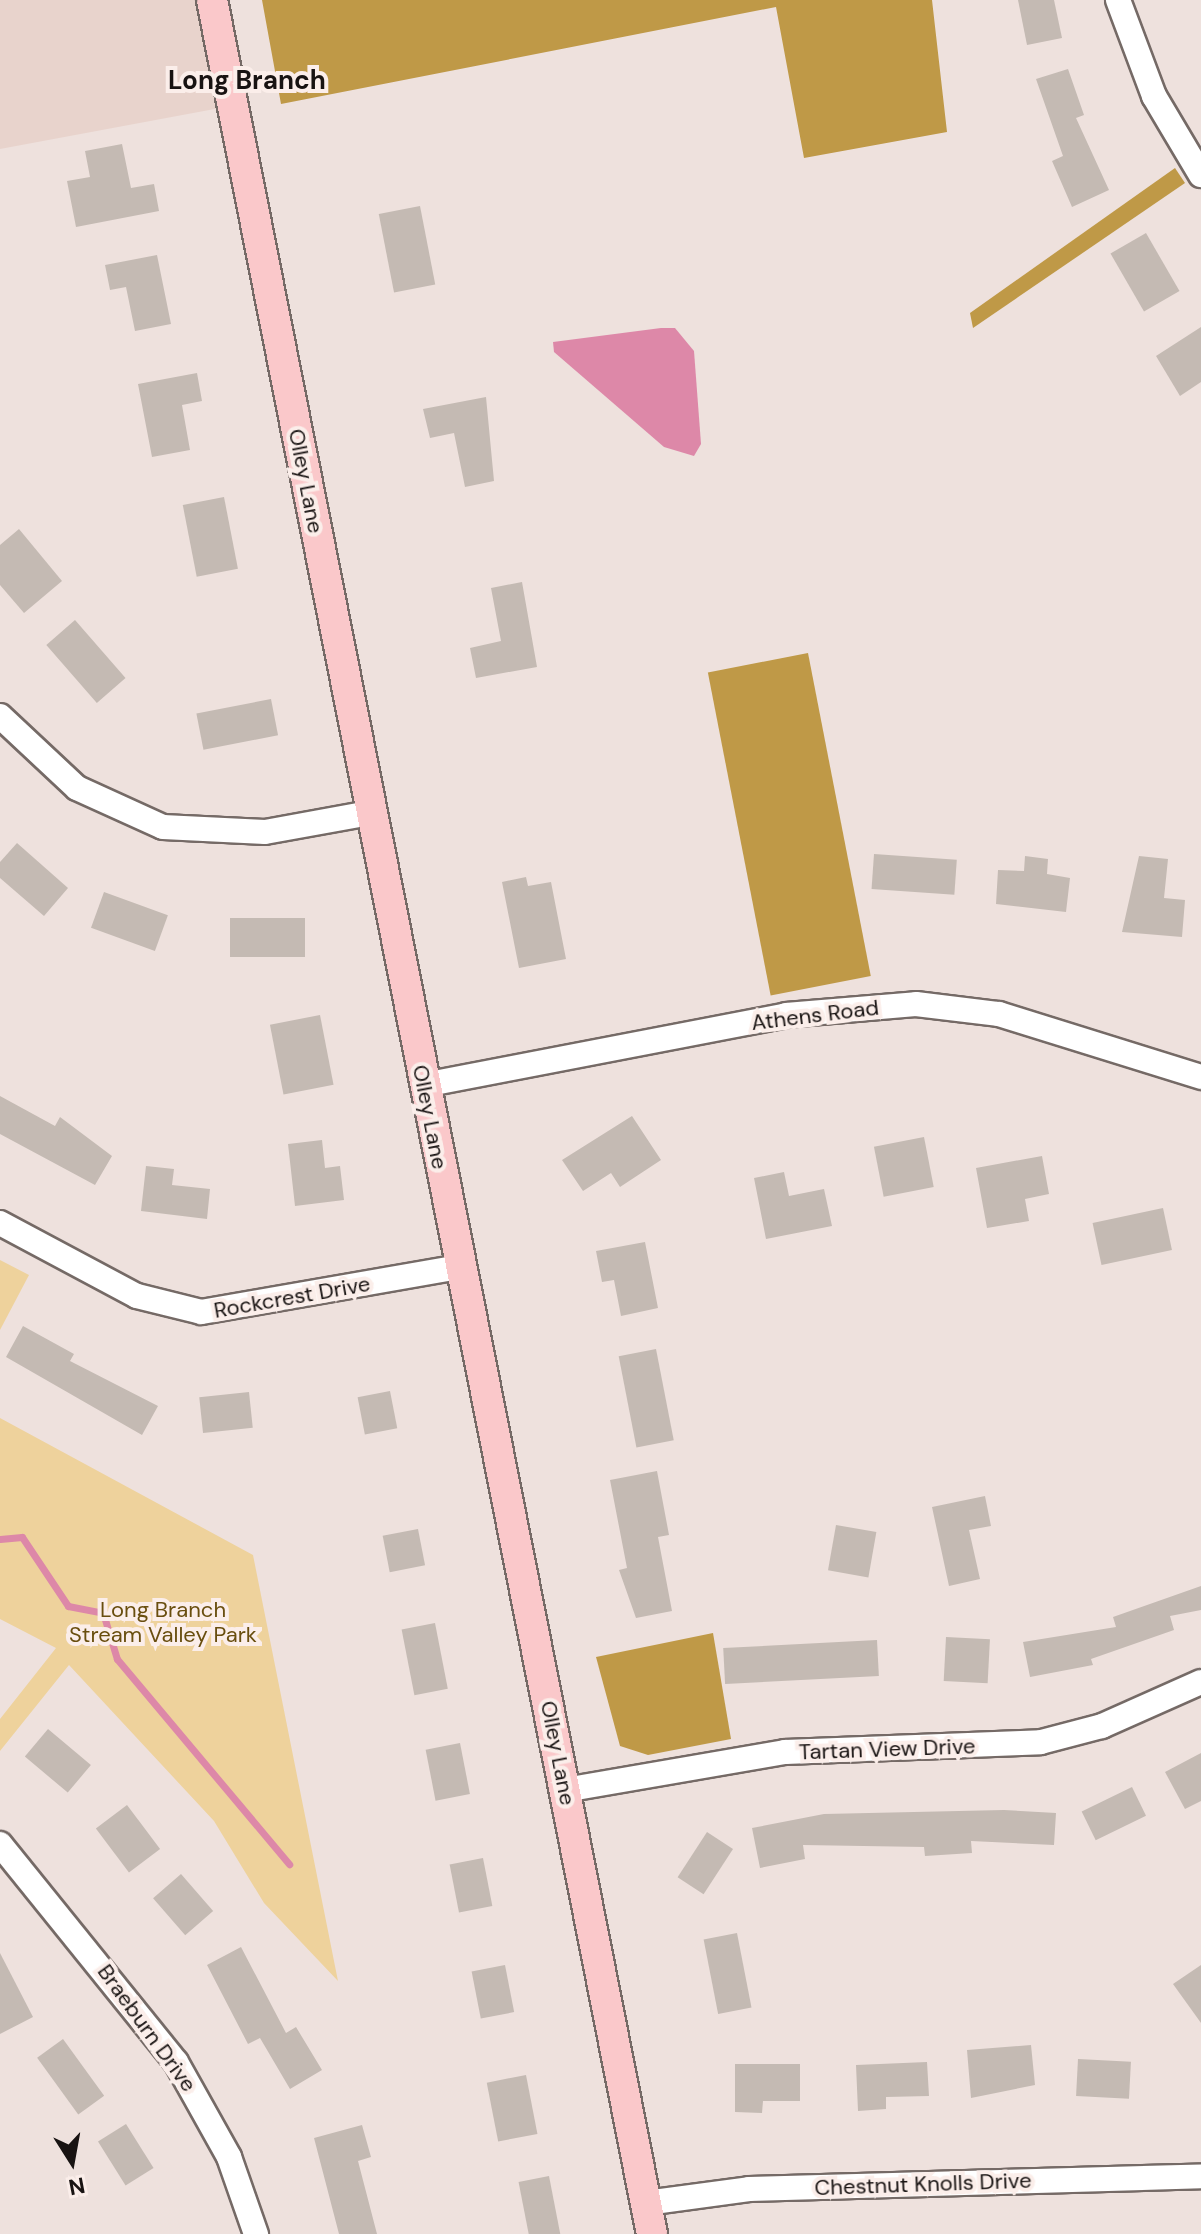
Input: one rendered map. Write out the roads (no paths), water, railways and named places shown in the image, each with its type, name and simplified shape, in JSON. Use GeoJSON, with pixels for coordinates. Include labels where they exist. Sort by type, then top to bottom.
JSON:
{"type":"FeatureCollection","features":[{"type":"Feature","properties":{"kind":"main road","name":"Olley Lane"},"geometry":{"type":"LineString","coordinates":[[212,0],[652,2234]]}},
{"type":"Feature","properties":{"kind":"street"},"geometry":{"type":"LineString","coordinates":[[1118,0],[1154,96],[1201,175]]}},
{"type":"Feature","properties":{"kind":"street"},"geometry":{"type":"LineString","coordinates":[[0,716],[77,788],[163,827],[265,832],[370,813]]}},
{"type":"Feature","properties":{"kind":"street","name":"Athens Road"},"geometry":{"type":"LineString","coordinates":[[424,1085],[786,1015],[916,1004],[999,1014],[1201,1077]]}},
{"type":"Feature","properties":{"kind":"street","name":"Rockcrest Drive"},"geometry":{"type":"LineString","coordinates":[[0,1223],[137,1296],[201,1312],[460,1267]]}},
{"type":"Feature","properties":{"kind":"street","name":"Tartan View Drive"},"geometry":{"type":"LineString","coordinates":[[565,1790],[785,1752],[1041,1742],[1102,1726],[1201,1682]]}},
{"type":"Feature","properties":{"kind":"street","name":"Braeburn Drive"},"geometry":{"type":"LineString","coordinates":[[0,1844],[176,2062],[229,2157],[256,2234]]}},
{"type":"Feature","properties":{"kind":"street","name":"Chestnut Knolls Drive"},"geometry":{"type":"LineString","coordinates":[[646,2203],[749,2189],[1201,2176]]}},
{"type":"Feature","properties":{"kind":"waterway"},"geometry":{"type":"LineString","coordinates":[[0,1539],[22,1537],[68,1606],[103,1613],[117,1659],[289,1864]]}},
{"type":"Feature","properties":{"kind":"district","name":"Long Branch"},"geometry":{"type":"Point","coordinates":[247,81]}},
{"type":"Feature","properties":{"kind":"park label","name":"Long Branch Stream Valley Park"},"geometry":{"type":"Point","coordinates":[163,1622]}}]}
